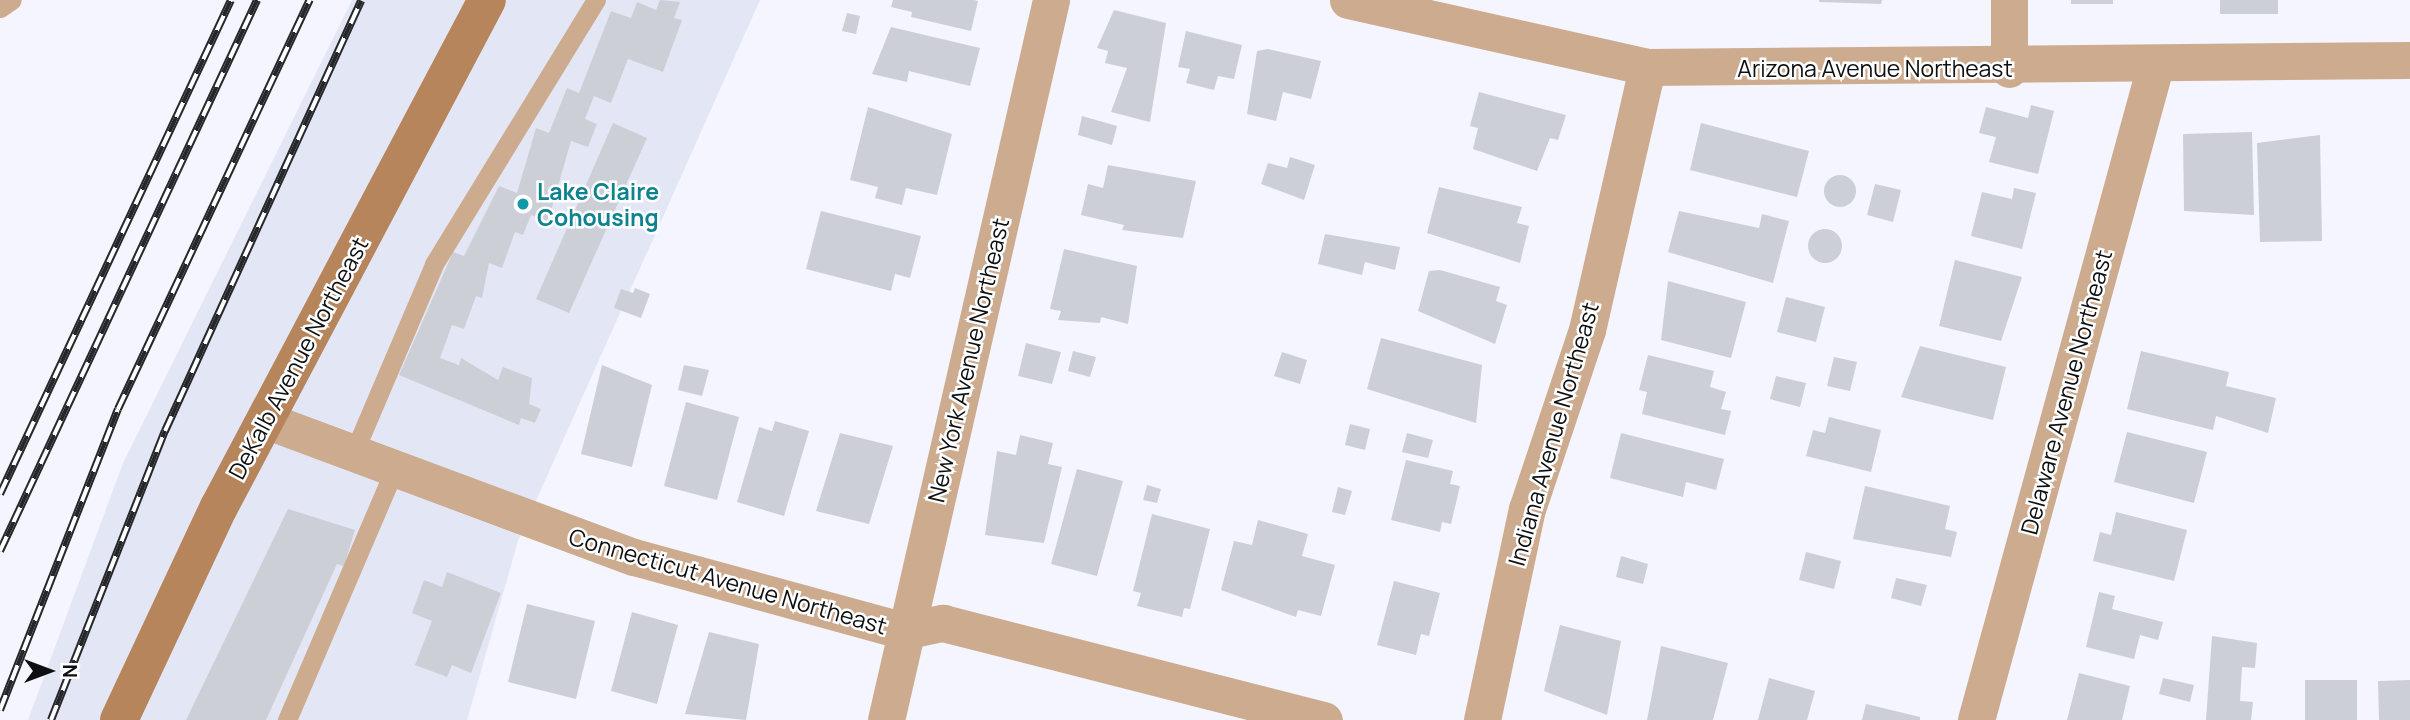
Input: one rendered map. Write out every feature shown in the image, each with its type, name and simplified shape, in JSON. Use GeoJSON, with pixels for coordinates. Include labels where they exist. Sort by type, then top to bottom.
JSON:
{"type":"FeatureCollection","features":[{"type":"Feature","properties":{"kind":"main road","name":"DeKalb Avenue Northeast"},"geometry":{"type":"LineString","coordinates":[[119,720],[265,420],[487,0]]}},
{"type":"Feature","properties":{"kind":"street","name":"New York Avenue Northeast"},"geometry":{"type":"LineString","coordinates":[[886,720],[904,631],[1051,0]]}},
{"type":"Feature","properties":{"kind":"street","name":"Arizona Avenue Northeast"},"geometry":{"type":"LineString","coordinates":[[1348,0],[1647,67],[2009,69],[2156,63],[2410,60]]}},
{"type":"Feature","properties":{"kind":"street"},"geometry":{"type":"LineString","coordinates":[[2009,0],[2009,69]]}},
{"type":"Feature","properties":{"kind":"street","name":"Delaware Avenue Northeast"},"geometry":{"type":"LineString","coordinates":[[1976,720],[2156,63]]}},
{"type":"Feature","properties":{"kind":"street","name":"Indiana Avenue Northeast"},"geometry":{"type":"LineString","coordinates":[[1482,720],[1527,509],[1587,330],[1647,67]]}},
{"type":"Feature","properties":{"kind":"street","name":"Connecticut Avenue Northeast"},"geometry":{"type":"LineString","coordinates":[[265,420],[354,452],[582,542],[904,631],[943,623],[1324,720]]}},
{"type":"Feature","properties":{"kind":"lane"},"geometry":{"type":"LineString","coordinates":[[0,8],[12,0]]}},
{"type":"Feature","properties":{"kind":"lane"},"geometry":{"type":"LineString","coordinates":[[354,452],[433,264],[596,0]]}},
{"type":"Feature","properties":{"kind":"lane"},"geometry":{"type":"LineString","coordinates":[[287,720],[395,468]]}},
{"type":"Feature","properties":{"kind":"shaded area"},"geometry":{"type":"Polygon","coordinates":[[[352,0],[760,0],[518,541],[467,720],[28,720],[123,463],[352,0]]]}},
{"type":"Feature","properties":{"kind":"building","name":"Lake Claire Cohousing"},"geometry":{"type":"Polygon","coordinates":[[[660,0],[680,2],[674,18],[682,20],[663,72],[628,59],[611,103],[594,96],[585,119],[597,124],[588,147],[571,141],[548,221],[531,215],[523,235],[515,232],[502,268],[489,263],[482,298],[476,296],[464,329],[452,325],[440,358],[459,365],[461,358],[498,380],[503,367],[532,378],[529,404],[541,409],[535,423],[521,418],[519,425],[399,375],[453,252],[464,256],[499,186],[517,193],[536,128],[549,133],[567,88],[579,93],[611,11],[631,18],[637,2],[656,10],[660,0]]]}},
{"type":"Feature","properties":{"kind":"building"},"geometry":{"type":"Polygon","coordinates":[[[893,0],[978,1],[971,31],[911,17],[912,12],[891,7],[893,0]]]}},
{"type":"Feature","properties":{"kind":"building"},"geometry":{"type":"Polygon","coordinates":[[[1819,0],[1882,0],[1881,4],[1819,0]]]}},
{"type":"Feature","properties":{"kind":"building"},"geometry":{"type":"Polygon","coordinates":[[[2071,0],[2113,0],[2113,4],[2071,4],[2071,0]]]}},
{"type":"Feature","properties":{"kind":"building"},"geometry":{"type":"Polygon","coordinates":[[[2220,0],[2278,0],[2278,14],[2220,14],[2220,0]]]}},
{"type":"Feature","properties":{"kind":"building"},"geometry":{"type":"Polygon","coordinates":[[[1114,10],[1166,23],[1150,122],[1111,112],[1127,68],[1105,63],[1108,51],[1097,48],[1114,10]]]}},
{"type":"Feature","properties":{"kind":"building"},"geometry":{"type":"Polygon","coordinates":[[[847,13],[860,16],[856,34],[842,31],[847,13]]]}},
{"type":"Feature","properties":{"kind":"building"},"geometry":{"type":"Polygon","coordinates":[[[891,27],[980,48],[970,86],[909,71],[907,82],[872,74],[891,27]]]}},
{"type":"Feature","properties":{"kind":"building"},"geometry":{"type":"Polygon","coordinates":[[[1186,31],[1242,45],[1234,79],[1218,76],[1214,90],[1186,83],[1190,69],[1178,67],[1186,31]]]}},
{"type":"Feature","properties":{"kind":"building"},"geometry":{"type":"Polygon","coordinates":[[[1268,49],[1321,61],[1311,99],[1283,92],[1276,121],[1247,114],[1257,51],[1268,49]]]}},
{"type":"Feature","properties":{"kind":"building"},"geometry":{"type":"Polygon","coordinates":[[[1479,92],[1566,115],[1558,140],[1550,138],[1537,171],[1473,149],[1478,128],[1470,126],[1479,92]]]}},
{"type":"Feature","properties":{"kind":"building"},"geometry":{"type":"Polygon","coordinates":[[[2031,105],[2054,111],[2038,174],[1989,162],[1996,137],[1979,133],[1986,107],[2028,118],[2031,105]]]}},
{"type":"Feature","properties":{"kind":"building"},"geometry":{"type":"Polygon","coordinates":[[[868,107],[952,134],[937,195],[906,188],[902,205],[875,198],[878,187],[850,180],[868,107]]]}},
{"type":"Feature","properties":{"kind":"building"},"geometry":{"type":"Polygon","coordinates":[[[1082,116],[1117,126],[1112,145],[1078,135],[1082,116]]]}},
{"type":"Feature","properties":{"kind":"building"},"geometry":{"type":"Polygon","coordinates":[[[613,123],[647,138],[569,313],[536,299],[613,123]]]}},
{"type":"Feature","properties":{"kind":"building"},"geometry":{"type":"Polygon","coordinates":[[[1701,123],[1809,151],[1797,197],[1690,170],[1701,123]]]}},
{"type":"Feature","properties":{"kind":"building"},"geometry":{"type":"Polygon","coordinates":[[[2252,132],[2254,215],[2184,211],[2183,134],[2252,132]]]}},
{"type":"Feature","properties":{"kind":"building"},"geometry":{"type":"Polygon","coordinates":[[[2320,135],[2322,241],[2260,242],[2257,143],[2320,135]]]}},
{"type":"Feature","properties":{"kind":"building"},"geometry":{"type":"Polygon","coordinates":[[[1290,157],[1315,165],[1304,200],[1261,184],[1268,163],[1287,168],[1290,157]]]}},
{"type":"Feature","properties":{"kind":"building"},"geometry":{"type":"Polygon","coordinates":[[[1108,165],[1196,181],[1183,238],[1122,230],[1124,225],[1081,215],[1088,184],[1103,188],[1108,165]]]}},
{"type":"Feature","properties":{"kind":"building"},"geometry":{"type":"Polygon","coordinates":[[[1840,175],[1851,180],[1856,191],[1851,202],[1840,207],[1829,202],[1824,191],[1829,180],[1840,175]]]}},
{"type":"Feature","properties":{"kind":"building"},"geometry":{"type":"Polygon","coordinates":[[[1875,184],[1901,190],[1893,222],[1867,215],[1875,184]]]}},
{"type":"Feature","properties":{"kind":"building"},"geometry":{"type":"Polygon","coordinates":[[[1439,187],[1522,207],[1517,223],[1529,226],[1520,263],[1427,233],[1439,187]]]}},
{"type":"Feature","properties":{"kind":"building"},"geometry":{"type":"Polygon","coordinates":[[[2014,188],[2036,193],[2022,249],[1971,236],[1982,192],[2012,199],[2014,188]]]}},
{"type":"Feature","properties":{"kind":"building"},"geometry":{"type":"Polygon","coordinates":[[[821,211],[921,236],[910,278],[895,274],[891,291],[806,269],[821,211]]]}},
{"type":"Feature","properties":{"kind":"building"},"geometry":{"type":"Polygon","coordinates":[[[1679,211],[1759,228],[1762,214],[1789,221],[1773,283],[1668,252],[1679,211]]]}},
{"type":"Feature","properties":{"kind":"building"},"geometry":{"type":"Polygon","coordinates":[[[1825,229],[1837,234],[1842,246],[1837,258],[1825,263],[1813,258],[1808,246],[1813,234],[1825,229]]]}},
{"type":"Feature","properties":{"kind":"building"},"geometry":{"type":"Polygon","coordinates":[[[1325,234],[1400,247],[1395,270],[1365,262],[1362,275],[1318,264],[1325,234]]]}},
{"type":"Feature","properties":{"kind":"building"},"geometry":{"type":"Polygon","coordinates":[[[1064,249],[1137,266],[1128,324],[1101,317],[1100,323],[1058,320],[1061,311],[1050,309],[1064,249]]]}},
{"type":"Feature","properties":{"kind":"building"},"geometry":{"type":"Polygon","coordinates":[[[1955,260],[2022,277],[2001,341],[1939,326],[1955,260]]]}},
{"type":"Feature","properties":{"kind":"building"},"geometry":{"type":"Polygon","coordinates":[[[1440,270],[1500,287],[1496,301],[1507,305],[1495,344],[1418,311],[1429,271],[1440,270]]]}},
{"type":"Feature","properties":{"kind":"building"},"geometry":{"type":"Polygon","coordinates":[[[1668,281],[1746,302],[1731,358],[1661,340],[1668,281]]]}},
{"type":"Feature","properties":{"kind":"building"},"geometry":{"type":"Polygon","coordinates":[[[635,288],[650,294],[641,318],[614,308],[621,289],[633,293],[635,288]]]}},
{"type":"Feature","properties":{"kind":"building"},"geometry":{"type":"Polygon","coordinates":[[[1786,297],[1825,307],[1816,342],[1777,332],[1786,297]]]}},
{"type":"Feature","properties":{"kind":"building"},"geometry":{"type":"Polygon","coordinates":[[[1381,338],[1482,365],[1476,423],[1367,389],[1381,338]]]}},
{"type":"Feature","properties":{"kind":"building"},"geometry":{"type":"Polygon","coordinates":[[[1026,343],[1061,352],[1052,384],[1018,376],[1026,343]]]}},
{"type":"Feature","properties":{"kind":"building"},"geometry":{"type":"Polygon","coordinates":[[[1920,346],[2006,367],[1993,420],[1901,397],[1920,346]]]}},
{"type":"Feature","properties":{"kind":"building"},"geometry":{"type":"Polygon","coordinates":[[[1073,351],[1096,357],[1090,377],[1068,371],[1073,351]]]}},
{"type":"Feature","properties":{"kind":"building"},"geometry":{"type":"Polygon","coordinates":[[[2141,351],[2229,372],[2226,386],[2276,398],[2268,433],[2216,416],[2213,430],[2127,409],[2141,351]]]}},
{"type":"Feature","properties":{"kind":"building"},"geometry":{"type":"Polygon","coordinates":[[[1282,352],[1307,360],[1300,384],[1274,376],[1282,352]]]}},
{"type":"Feature","properties":{"kind":"building"},"geometry":{"type":"Polygon","coordinates":[[[1648,355],[1714,371],[1710,387],[1726,392],[1721,409],[1731,411],[1725,435],[1642,414],[1647,392],[1639,390],[1648,355]]]}},
{"type":"Feature","properties":{"kind":"building"},"geometry":{"type":"Polygon","coordinates":[[[1834,357],[1857,362],[1850,391],[1827,386],[1834,357]]]}},
{"type":"Feature","properties":{"kind":"building"},"geometry":{"type":"Polygon","coordinates":[[[602,365],[652,385],[632,467],[581,454],[602,365]]]}},
{"type":"Feature","properties":{"kind":"building"},"geometry":{"type":"Polygon","coordinates":[[[684,365],[709,370],[702,396],[678,390],[684,365]]]}},
{"type":"Feature","properties":{"kind":"building"},"geometry":{"type":"Polygon","coordinates":[[[1776,376],[1806,383],[1800,407],[1770,399],[1776,376]]]}},
{"type":"Feature","properties":{"kind":"building"},"geometry":{"type":"Polygon","coordinates":[[[686,402],[739,417],[717,500],[664,486],[686,402]]]}},
{"type":"Feature","properties":{"kind":"building"},"geometry":{"type":"Polygon","coordinates":[[[1829,417],[1881,430],[1871,472],[1806,456],[1813,430],[1825,433],[1829,417]]]}},
{"type":"Feature","properties":{"kind":"building"},"geometry":{"type":"Polygon","coordinates":[[[775,421],[809,431],[784,516],[737,502],[759,427],[772,431],[775,421]]]}},
{"type":"Feature","properties":{"kind":"building"},"geometry":{"type":"Polygon","coordinates":[[[1350,424],[1370,429],[1365,450],[1345,445],[1350,424]]]}},
{"type":"Feature","properties":{"kind":"building"},"geometry":{"type":"Polygon","coordinates":[[[2127,432],[2207,452],[2194,503],[2114,482],[2127,432]]]}},
{"type":"Feature","properties":{"kind":"building"},"geometry":{"type":"Polygon","coordinates":[[[840,433],[893,446],[869,524],[816,511],[840,433]]]}},
{"type":"Feature","properties":{"kind":"building"},"geometry":{"type":"Polygon","coordinates":[[[1407,433],[1433,440],[1428,458],[1402,452],[1407,433]]]}},
{"type":"Feature","properties":{"kind":"building"},"geometry":{"type":"Polygon","coordinates":[[[1621,433],[1724,459],[1716,490],[1686,482],[1683,497],[1610,478],[1621,433]]]}},
{"type":"Feature","properties":{"kind":"building"},"geometry":{"type":"Polygon","coordinates":[[[1020,435],[1053,443],[1048,464],[1062,467],[1044,543],[985,535],[997,451],[1016,455],[1020,435]]]}},
{"type":"Feature","properties":{"kind":"building"},"geometry":{"type":"Polygon","coordinates":[[[1406,460],[1453,471],[1450,484],[1460,486],[1451,524],[1442,522],[1440,532],[1391,520],[1406,460]]]}},
{"type":"Feature","properties":{"kind":"building"},"geometry":{"type":"Polygon","coordinates":[[[1077,469],[1123,481],[1097,576],[1051,564],[1077,469]]]}},
{"type":"Feature","properties":{"kind":"building"},"geometry":{"type":"Polygon","coordinates":[[[1147,485],[1161,489],[1157,503],[1143,500],[1147,485]]]}},
{"type":"Feature","properties":{"kind":"building"},"geometry":{"type":"Polygon","coordinates":[[[1865,486],[1950,506],[1945,529],[1957,532],[1951,557],[1853,539],[1865,486]]]}},
{"type":"Feature","properties":{"kind":"building"},"geometry":{"type":"Polygon","coordinates":[[[1338,487],[1352,491],[1345,515],[1332,512],[1338,487]]]}},
{"type":"Feature","properties":{"kind":"building"},"geometry":{"type":"Polygon","coordinates":[[[288,509],[355,530],[344,566],[337,564],[266,720],[186,720],[288,509]]]}},
{"type":"Feature","properties":{"kind":"building"},"geometry":{"type":"Polygon","coordinates":[[[2116,512],[2187,530],[2174,581],[2093,561],[2100,532],[2111,535],[2116,512]]]}},
{"type":"Feature","properties":{"kind":"building"},"geometry":{"type":"Polygon","coordinates":[[[1152,514],[1210,529],[1190,609],[1184,608],[1182,617],[1137,606],[1141,593],[1133,591],[1152,514]]]}},
{"type":"Feature","properties":{"kind":"building"},"geometry":{"type":"Polygon","coordinates":[[[1258,520],[1308,534],[1302,556],[1335,565],[1321,616],[1298,610],[1296,617],[1221,590],[1234,541],[1252,545],[1258,520]]]}},
{"type":"Feature","properties":{"kind":"building"},"geometry":{"type":"Polygon","coordinates":[[[1806,552],[1841,561],[1834,589],[1799,580],[1806,552]]]}},
{"type":"Feature","properties":{"kind":"building"},"geometry":{"type":"Polygon","coordinates":[[[1621,556],[1648,564],[1643,584],[1616,577],[1621,556]]]}},
{"type":"Feature","properties":{"kind":"building"},"geometry":{"type":"Polygon","coordinates":[[[447,572],[501,593],[471,673],[452,665],[447,677],[415,665],[432,621],[412,613],[424,580],[442,587],[447,572]]]}},
{"type":"Feature","properties":{"kind":"building"},"geometry":{"type":"Polygon","coordinates":[[[1896,578],[1927,585],[1921,606],[1891,598],[1896,578]]]}},
{"type":"Feature","properties":{"kind":"building"},"geometry":{"type":"Polygon","coordinates":[[[1394,581],[1440,593],[1429,636],[1421,634],[1416,655],[1377,645],[1394,581]]]}},
{"type":"Feature","properties":{"kind":"building"},"geometry":{"type":"Polygon","coordinates":[[[2099,592],[2115,596],[2112,609],[2163,622],[2158,640],[2140,635],[2134,659],[2086,647],[2099,592]]]}},
{"type":"Feature","properties":{"kind":"building"},"geometry":{"type":"Polygon","coordinates":[[[527,604],[595,621],[576,699],[508,682],[527,604]]]}},
{"type":"Feature","properties":{"kind":"building"},"geometry":{"type":"Polygon","coordinates":[[[632,612],[678,625],[657,704],[611,691],[632,612]]]}},
{"type":"Feature","properties":{"kind":"building"},"geometry":{"type":"Polygon","coordinates":[[[1560,625],[1621,641],[1607,715],[1544,691],[1560,625]]]}},
{"type":"Feature","properties":{"kind":"building"},"geometry":{"type":"Polygon","coordinates":[[[709,632],[759,644],[746,720],[685,714],[709,632]]]}},
{"type":"Feature","properties":{"kind":"building"},"geometry":{"type":"Polygon","coordinates":[[[2212,636],[2257,643],[2255,668],[2242,667],[2240,701],[2253,702],[2251,720],[2206,720],[2212,636]]]}},
{"type":"Feature","properties":{"kind":"building"},"geometry":{"type":"Polygon","coordinates":[[[1661,646],[1728,663],[1713,720],[1647,720],[1661,646]]]}},
{"type":"Feature","properties":{"kind":"building"},"geometry":{"type":"Polygon","coordinates":[[[2079,673],[2130,686],[2122,720],[2067,720],[2079,673]]]}},
{"type":"Feature","properties":{"kind":"building"},"geometry":{"type":"Polygon","coordinates":[[[1769,678],[1815,691],[1807,720],[1758,720],[1769,678]]]}},
{"type":"Feature","properties":{"kind":"building"},"geometry":{"type":"Polygon","coordinates":[[[2163,678],[2194,685],[2190,702],[2159,694],[2163,678]]]}},
{"type":"Feature","properties":{"kind":"building"},"geometry":{"type":"Polygon","coordinates":[[[2305,680],[2357,680],[2357,720],[2305,720],[2305,680]]]}},
{"type":"Feature","properties":{"kind":"building"},"geometry":{"type":"Polygon","coordinates":[[[2410,680],[2410,720],[2379,720],[2378,681],[2410,680]]]}},
{"type":"Feature","properties":{"kind":"building"},"geometry":{"type":"Polygon","coordinates":[[[1866,704],[1920,717],[1920,720],[1862,720],[1866,704]]]}},
{"type":"Feature","properties":{"kind":"railway"},"geometry":{"type":"LineString","coordinates":[[0,494],[231,0]]}},
{"type":"Feature","properties":{"kind":"railway"},"geometry":{"type":"LineString","coordinates":[[0,551],[257,0]]}},
{"type":"Feature","properties":{"kind":"railway"},"geometry":{"type":"LineString","coordinates":[[0,710],[118,409],[310,0]]}},
{"type":"Feature","properties":{"kind":"railway"},"geometry":{"type":"LineString","coordinates":[[51,720],[165,431],[361,0]]}},
{"type":"Feature","properties":{"kind":"place","name":"Lake Claire Cohousing"},"geometry":{"type":"Point","coordinates":[523,204]}}]}
